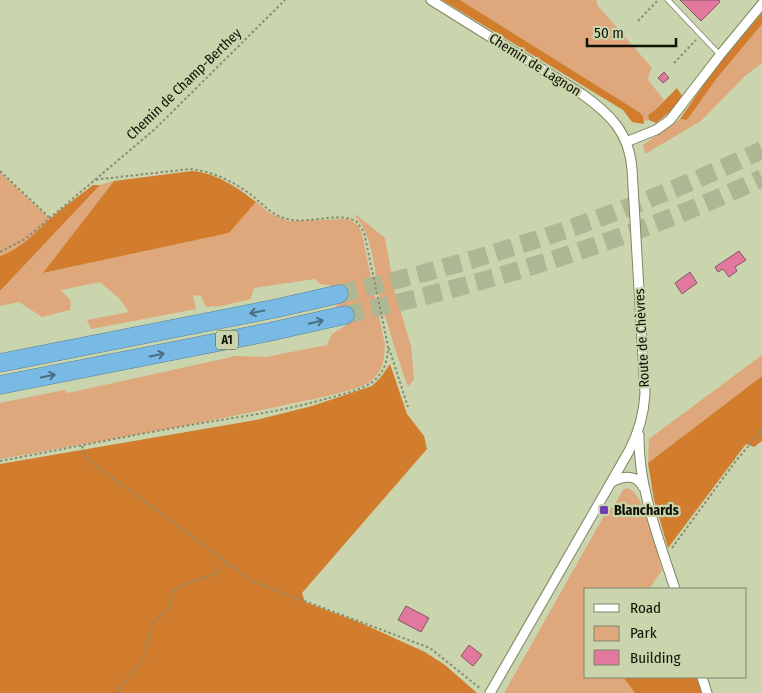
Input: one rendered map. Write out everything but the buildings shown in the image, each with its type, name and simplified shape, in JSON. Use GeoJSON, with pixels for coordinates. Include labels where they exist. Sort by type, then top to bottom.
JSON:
{"type":"FeatureCollection","features":[{"type":"Feature","properties":{"kind":"highway","name":"A1"},"geometry":{"type":"LineString","coordinates":[[0,363],[278,308],[339,294]]}},
{"type":"Feature","properties":{"kind":"highway","name":"A1"},"geometry":{"type":"LineString","coordinates":[[0,385],[269,332],[345,315]]}},
{"type":"Feature","properties":{"kind":"street","name":"Chemin de Lagnon"},"geometry":{"type":"LineString","coordinates":[[431,0],[595,103],[610,116],[626,142]]}},
{"type":"Feature","properties":{"kind":"street"},"geometry":{"type":"LineString","coordinates":[[626,142],[656,130],[670,120],[762,4]]}},
{"type":"Feature","properties":{"kind":"street","name":"Route de Chèvres"},"geometry":{"type":"LineString","coordinates":[[486,692],[639,432],[645,406],[645,393],[632,169],[626,142]]}},
{"type":"Feature","properties":{"kind":"street"},"geometry":{"type":"LineString","coordinates":[[639,432],[639,464],[675,588]]}},
{"type":"Feature","properties":{"kind":"street"},"geometry":{"type":"LineString","coordinates":[[610,484],[622,477],[636,478],[646,492]]}},
{"type":"Feature","properties":{"kind":"street"},"geometry":{"type":"LineString","coordinates":[[702,678],[707,693]]}},
{"type":"Feature","properties":{"kind":"lane"},"geometry":{"type":"LineString","coordinates":[[668,0],[720,55]]}},
{"type":"Feature","properties":{"kind":"path","name":"Chemin de Champ-Berthey"},"geometry":{"type":"LineString","coordinates":[[0,252],[26,239],[49,217],[155,129],[285,0]]}},
{"type":"Feature","properties":{"kind":"path"},"geometry":{"type":"LineString","coordinates":[[638,21],[658,0]]}},
{"type":"Feature","properties":{"kind":"path"},"geometry":{"type":"LineString","coordinates":[[674,63],[695,42]]}},
{"type":"Feature","properties":{"kind":"path"},"geometry":{"type":"LineString","coordinates":[[0,171],[49,217]]}},
{"type":"Feature","properties":{"kind":"path"},"geometry":{"type":"LineString","coordinates":[[388,346],[408,407]]}},
{"type":"Feature","properties":{"kind":"path"},"geometry":{"type":"LineString","coordinates":[[665,558],[735,462],[762,430]]}},
{"type":"Feature","properties":{"kind":"path"},"geometry":{"type":"LineString","coordinates":[[82,446],[84,456],[93,464],[254,582],[430,648],[486,692]]}},
{"type":"Feature","properties":{"kind":"path"},"geometry":{"type":"LineString","coordinates":[[116,693],[143,659],[153,622],[169,608],[172,595],[176,590],[184,584],[213,576],[228,564]]}},
{"type":"Feature","properties":{"kind":"green space"},"geometry":{"type":"Polygon","coordinates":[[[460,0],[596,0],[598,6],[652,68],[648,80],[664,100],[648,115],[649,120],[644,121],[643,116],[639,112],[460,0]]]}},
{"type":"Feature","properties":{"kind":"green space"},"geometry":{"type":"Polygon","coordinates":[[[762,24],[762,63],[745,76],[701,121],[645,154],[643,145],[680,119],[687,120],[717,78],[762,24]]]}},
{"type":"Feature","properties":{"kind":"green space"},"geometry":{"type":"Polygon","coordinates":[[[0,172],[50,219],[21,245],[0,256],[0,172]]]}},
{"type":"Feature","properties":{"kind":"green space"},"geometry":{"type":"Polygon","coordinates":[[[114,181],[44,273],[229,233],[256,202],[271,214],[288,221],[347,219],[357,225],[362,234],[385,345],[380,371],[369,382],[361,386],[328,396],[179,427],[0,459],[0,403],[64,390],[68,393],[236,356],[266,357],[327,345],[332,334],[348,322],[336,306],[339,302],[337,290],[329,285],[320,284],[315,279],[254,288],[251,299],[221,306],[206,307],[201,296],[193,295],[196,309],[91,329],[87,320],[129,312],[119,298],[100,282],[61,290],[71,301],[70,310],[42,317],[19,302],[0,306],[0,291],[100,185],[114,181]]]}},
{"type":"Feature","properties":{"kind":"green space"},"geometry":{"type":"Polygon","coordinates":[[[353,214],[385,238],[395,293],[411,346],[414,379],[408,387],[381,302],[369,243],[360,222],[353,214]]]}},
{"type":"Feature","properties":{"kind":"green space"},"geometry":{"type":"Polygon","coordinates":[[[762,355],[762,376],[648,463],[649,439],[762,355]]]}},
{"type":"Feature","properties":{"kind":"green space"},"geometry":{"type":"Polygon","coordinates":[[[627,488],[633,492],[645,511],[662,570],[650,588],[584,588],[584,678],[624,678],[635,693],[504,693],[605,514],[613,507],[623,490],[627,488]]]}},
{"type":"Feature","properties":{"kind":"shaded area"},"geometry":{"type":"Polygon","coordinates":[[[442,0],[460,0],[639,112],[643,116],[644,124],[632,122],[623,110],[442,0]]]}},
{"type":"Feature","properties":{"kind":"shaded area"},"geometry":{"type":"Polygon","coordinates":[[[762,13],[762,24],[717,78],[687,120],[680,119],[713,71],[762,13]]]}},
{"type":"Feature","properties":{"kind":"shaded area"},"geometry":{"type":"Polygon","coordinates":[[[677,88],[682,96],[672,110],[656,123],[649,120],[648,115],[677,88]]]}},
{"type":"Feature","properties":{"kind":"shaded area"},"geometry":{"type":"Polygon","coordinates":[[[192,171],[218,178],[256,202],[229,233],[43,273],[114,181],[192,171]]]}},
{"type":"Feature","properties":{"kind":"shaded area"},"geometry":{"type":"Polygon","coordinates":[[[93,185],[100,185],[0,291],[0,256],[21,245],[60,210],[93,185]]]}},
{"type":"Feature","properties":{"kind":"shaded area"},"geometry":{"type":"Polygon","coordinates":[[[390,364],[407,414],[424,436],[427,449],[302,593],[305,602],[361,623],[425,652],[445,665],[477,693],[0,693],[0,464],[256,420],[312,406],[372,386],[390,364]]]}},
{"type":"Feature","properties":{"kind":"shaded area"},"geometry":{"type":"Polygon","coordinates":[[[762,376],[762,441],[754,447],[746,444],[668,548],[654,500],[648,463],[762,376]]]}},
{"type":"Feature","properties":{"kind":"shaded area"},"geometry":{"type":"Polygon","coordinates":[[[624,678],[696,678],[702,693],[635,693],[624,678]]]}},
{"type":"Feature","properties":{"kind":"tunnel"},"geometry":{"type":"LineString","coordinates":[[339,294],[460,263],[534,241],[600,218],[698,179],[762,150]]}},
{"type":"Feature","properties":{"kind":"tunnel"},"geometry":{"type":"LineString","coordinates":[[345,315],[453,289],[558,258],[660,222],[762,178]]}},
{"type":"Feature","properties":{"kind":"place","name":"Blanchards"},"geometry":{"type":"Point","coordinates":[604,510]}}]}
